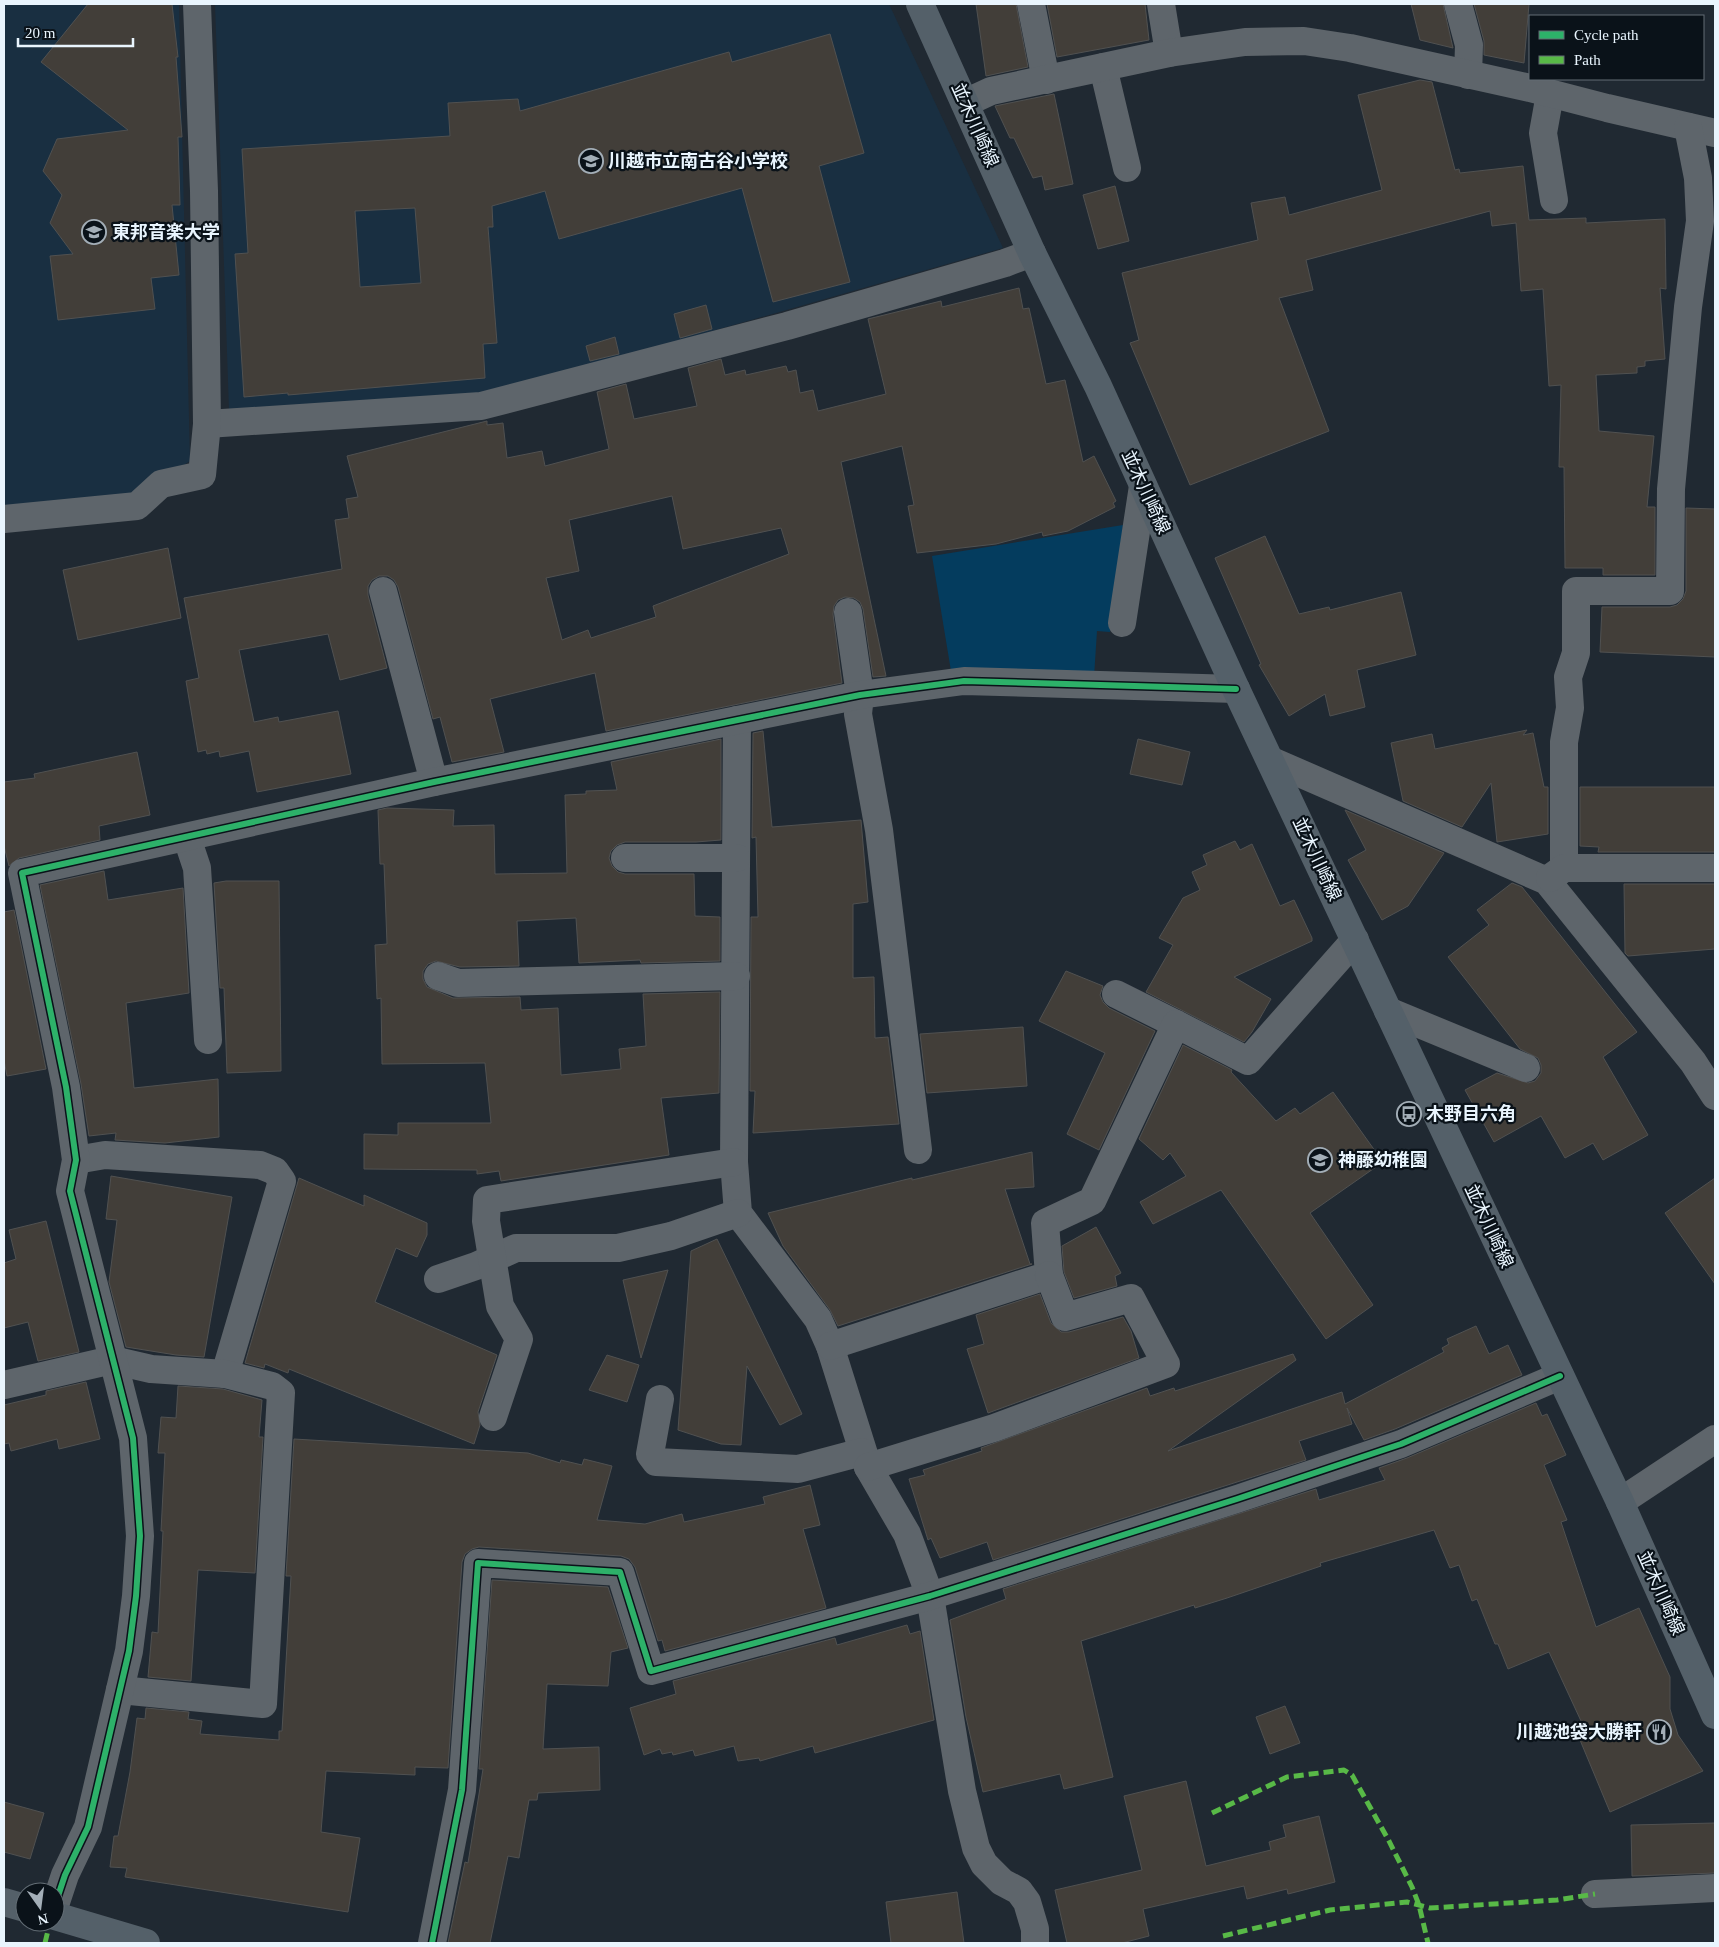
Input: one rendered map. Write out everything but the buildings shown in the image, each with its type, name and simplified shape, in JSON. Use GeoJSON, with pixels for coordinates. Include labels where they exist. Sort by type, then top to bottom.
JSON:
{"type":"FeatureCollection","features":[{"type":"Feature","properties":{"kind":"main road","name":"並木川崎線"},"geometry":{"type":"LineString","coordinates":[[920,4],[1032,253],[1098,386],[1236,689],[1272,761],[1620,1502],[1715,1715]]}},
{"type":"Feature","properties":{"kind":"main road"},"geometry":{"type":"LineString","coordinates":[[65,1919],[146,1943]]}},
{"type":"Feature","properties":{"kind":"street"},"geometry":{"type":"LineString","coordinates":[[4,519],[137,506],[161,484],[202,475],[207,424],[204,191],[196,4]]}},
{"type":"Feature","properties":{"kind":"street"},"geometry":{"type":"LineString","coordinates":[[1030,4],[1046,80]]}},
{"type":"Feature","properties":{"kind":"street"},"geometry":{"type":"LineString","coordinates":[[1162,4],[1169,53]]}},
{"type":"Feature","properties":{"kind":"street"},"geometry":{"type":"LineString","coordinates":[[1458,4],[1468,45],[1468,75]]}},
{"type":"Feature","properties":{"kind":"street"},"geometry":{"type":"LineString","coordinates":[[965,103],[990,91],[1169,53],[1245,42],[1304,41],[1350,48],[1715,133]]}},
{"type":"Feature","properties":{"kind":"street"},"geometry":{"type":"LineString","coordinates":[[1103,67],[1127,168]]}},
{"type":"Feature","properties":{"kind":"street"},"geometry":{"type":"LineString","coordinates":[[1550,94],[1543,133],[1554,200]]}},
{"type":"Feature","properties":{"kind":"street"},"geometry":{"type":"LineString","coordinates":[[1688,127],[1698,178],[1700,221],[1688,307],[1671,489],[1670,591],[1576,591],[1576,653],[1568,677],[1570,708],[1564,742],[1555,874],[1693,1062],[1715,1096]]}},
{"type":"Feature","properties":{"kind":"street"},"geometry":{"type":"LineString","coordinates":[[207,424],[481,406],[797,323],[1004,264],[1032,253]]}},
{"type":"Feature","properties":{"kind":"street"},"geometry":{"type":"LineString","coordinates":[[1122,623],[1144,486]]}},
{"type":"Feature","properties":{"kind":"street"},"geometry":{"type":"LineString","coordinates":[[383,591],[434,782]]}},
{"type":"Feature","properties":{"kind":"street"},"geometry":{"type":"LineString","coordinates":[[848,612],[860,695],[858,714],[879,830],[918,1150]]}},
{"type":"Feature","properties":{"kind":"street"},"geometry":{"type":"LineString","coordinates":[[63,1882],[88,1828],[129,1651],[136,1596],[140,1536],[133,1438],[70,1191],[76,1160],[66,1086],[13,875],[188,838],[434,782],[860,695],[964,681],[1236,689]]}},
{"type":"Feature","properties":{"kind":"street"},"geometry":{"type":"LineString","coordinates":[[737,720],[734,1162],[738,1213],[818,1319],[830,1346],[865,1460],[907,1534],[930,1596],[962,1791],[976,1848],[984,1864],[1002,1882],[1019,1891],[1027,1902],[1035,1929],[1035,1943]]}},
{"type":"Feature","properties":{"kind":"street"},"geometry":{"type":"LineString","coordinates":[[1272,761],[1555,874],[1715,868]]}},
{"type":"Feature","properties":{"kind":"street"},"geometry":{"type":"LineString","coordinates":[[188,838],[196,868],[208,1040]]}},
{"type":"Feature","properties":{"kind":"street"},"geometry":{"type":"LineString","coordinates":[[625,858],[736,858]]}},
{"type":"Feature","properties":{"kind":"street"},"geometry":{"type":"LineString","coordinates":[[1116,994],[1248,1061],[1355,940]]}},
{"type":"Feature","properties":{"kind":"street"},"geometry":{"type":"LineString","coordinates":[[438,976],[458,983],[736,976]]}},
{"type":"Feature","properties":{"kind":"street"},"geometry":{"type":"LineString","coordinates":[[1388,1011],[1526,1068]]}},
{"type":"Feature","properties":{"kind":"street"},"geometry":{"type":"LineString","coordinates":[[660,1399],[650,1454],[656,1462],[798,1469],[865,1460],[994,1428],[1166,1364],[1131,1298],[1065,1317],[1049,1275],[1045,1223],[1092,1201],[1176,1024]]}},
{"type":"Feature","properties":{"kind":"street"},"geometry":{"type":"LineString","coordinates":[[76,1160],[105,1154],[260,1165],[275,1171],[282,1181],[225,1374]]}},
{"type":"Feature","properties":{"kind":"street"},"geometry":{"type":"LineString","coordinates":[[493,1418],[519,1339],[500,1306],[486,1221],[487,1200],[734,1162]]}},
{"type":"Feature","properties":{"kind":"street"},"geometry":{"type":"LineString","coordinates":[[438,1279],[493,1260],[516,1248],[618,1248],[671,1236],[738,1213]]}},
{"type":"Feature","properties":{"kind":"street"},"geometry":{"type":"LineString","coordinates":[[830,1346],[1049,1275]]}},
{"type":"Feature","properties":{"kind":"street"},"geometry":{"type":"LineString","coordinates":[[4,1384],[112,1360],[151,1369],[225,1374],[272,1386],[282,1393],[263,1704],[120,1690]]}},
{"type":"Feature","properties":{"kind":"street"},"geometry":{"type":"LineString","coordinates":[[432,1943],[462,1790],[478,1563],[620,1572],[652,1671],[930,1596],[1237,1499],[1401,1444],[1560,1376]]}},
{"type":"Feature","properties":{"kind":"street"},"geometry":{"type":"LineString","coordinates":[[1620,1502],[1715,1439]]}},
{"type":"Feature","properties":{"kind":"street"},"geometry":{"type":"LineString","coordinates":[[1594,1894],[1715,1888]]}},
{"type":"Feature","properties":{"kind":"shaded area","name":"東邦音楽大学"},"geometry":{"type":"Polygon","coordinates":[[[4,4],[179,4],[190,461],[138,495],[4,509],[4,4]]]}},
{"type":"Feature","properties":{"kind":"shaded area","name":"川越市立南古谷小学校"},"geometry":{"type":"Polygon","coordinates":[[[215,4],[889,4],[1003,248],[538,381],[475,394],[229,410],[215,4]]]}},
{"type":"Feature","properties":{"kind":"shaded area"},"geometry":{"type":"Polygon","coordinates":[[[1123,525],[1110,632],[1097,631],[1094,677],[951,671],[932,556],[1123,525]]]}},
{"type":"Feature","properties":{"kind":"marked path"},"geometry":{"type":"LineString","coordinates":[[1212,1813],[1287,1777],[1344,1770],[1352,1775],[1412,1887],[1419,1905],[1428,1943]]}},
{"type":"Feature","properties":{"kind":"marked path"},"geometry":{"type":"LineString","coordinates":[[1223,1936],[1330,1910],[1407,1902],[1430,1908],[1557,1900],[1595,1894]]}},
{"type":"Feature","properties":{"kind":"marked path"},"geometry":{"type":"LineString","coordinates":[[45,1943],[48,1932]]}},
{"type":"Feature","properties":{"kind":"cycle path"},"geometry":{"type":"LineString","coordinates":[[63,1882],[88,1827],[129,1651],[136,1596],[140,1536],[133,1438],[70,1191],[76,1160],[66,1087],[22,873],[434,782],[860,695],[964,681],[1236,689]]}},
{"type":"Feature","properties":{"kind":"cycle path"},"geometry":{"type":"LineString","coordinates":[[432,1943],[462,1790],[478,1563],[620,1572],[651,1671],[930,1596],[1237,1499],[1401,1444],[1560,1376]]}},
{"type":"Feature","properties":{"kind":"place","name":"川越市立南古谷小学校"},"geometry":{"type":"Point","coordinates":[591,161]}},
{"type":"Feature","properties":{"kind":"place","name":"東邦音楽大学"},"geometry":{"type":"Point","coordinates":[94,232]}},
{"type":"Feature","properties":{"kind":"place","name":"木野目六角"},"geometry":{"type":"Point","coordinates":[1409,1114]}},
{"type":"Feature","properties":{"kind":"place","name":"神藤幼稚園"},"geometry":{"type":"Point","coordinates":[1320,1160]}},
{"type":"Feature","properties":{"kind":"place","name":"川越池袋大勝軒"},"geometry":{"type":"Point","coordinates":[1659,1732]}}]}
